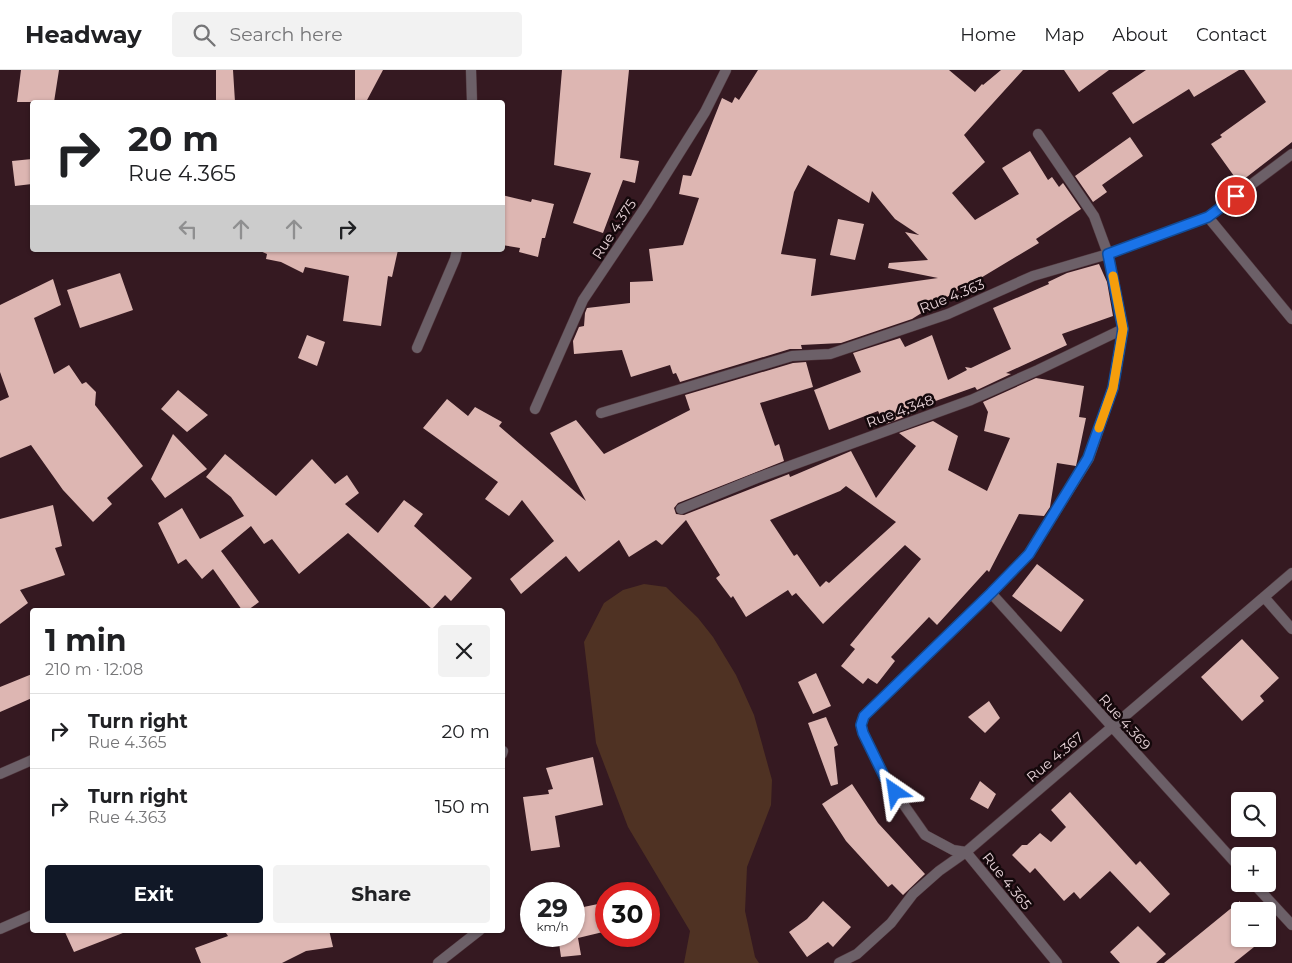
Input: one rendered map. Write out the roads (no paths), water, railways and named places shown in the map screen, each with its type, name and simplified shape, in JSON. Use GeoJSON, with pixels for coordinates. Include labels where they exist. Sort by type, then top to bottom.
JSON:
{"type":"FeatureCollection","features":[{"type":"Feature","properties":{"kind":"street"},"geometry":{"type":"LineString","coordinates":[[471,70],[472,100]]}},
{"type":"Feature","properties":{"kind":"street","name":"Rue 4.375"},"geometry":{"type":"LineString","coordinates":[[535,409],[584,300],[705,112],[726,70]]}},
{"type":"Feature","properties":{"kind":"street","name":"Rue 4.365"},"geometry":{"type":"LineString","coordinates":[[1038,134],[1094,216],[1108,254],[1123,329],[1113,388],[1088,458],[1029,554],[864,716],[861,725],[885,778],[925,835],[953,850],[966,852],[1057,963]]}},
{"type":"Feature","properties":{"kind":"street","name":"Rue 4.363"},"geometry":{"type":"LineString","coordinates":[[601,413],[792,356],[830,354],[948,314],[1033,276],[1108,254],[1208,217],[1292,154]]}},
{"type":"Feature","properties":{"kind":"street"},"geometry":{"type":"LineString","coordinates":[[1208,217],[1292,319]]}},
{"type":"Feature","properties":{"kind":"street"},"geometry":{"type":"LineString","coordinates":[[417,348],[457,252]]}},
{"type":"Feature","properties":{"kind":"street","name":"Rue 4.348"},"geometry":{"type":"LineString","coordinates":[[681,509],[758,478],[971,400],[1123,329]]}},
{"type":"Feature","properties":{"kind":"street","name":"Rue 4.367"},"geometry":{"type":"LineString","coordinates":[[839,963],[857,954],[891,922],[914,894],[939,871],[966,852],[1292,573]]}},
{"type":"Feature","properties":{"kind":"street","name":"Rue 4.369"},"geometry":{"type":"LineString","coordinates":[[991,593],[1111,728],[1231,858]]}},
{"type":"Feature","properties":{"kind":"street"},"geometry":{"type":"LineString","coordinates":[[1264,598],[1292,629]]}},
{"type":"Feature","properties":{"kind":"street"},"geometry":{"type":"LineString","coordinates":[[0,774],[30,761]]}},
{"type":"Feature","properties":{"kind":"street"},"geometry":{"type":"LineString","coordinates":[[1261,892],[1292,925]]}},
{"type":"Feature","properties":{"kind":"street"},"geometry":{"type":"LineString","coordinates":[[0,929],[30,917]]}},
{"type":"Feature","properties":{"kind":"street"},"geometry":{"type":"LineString","coordinates":[[438,963],[476,933]]}}]}
